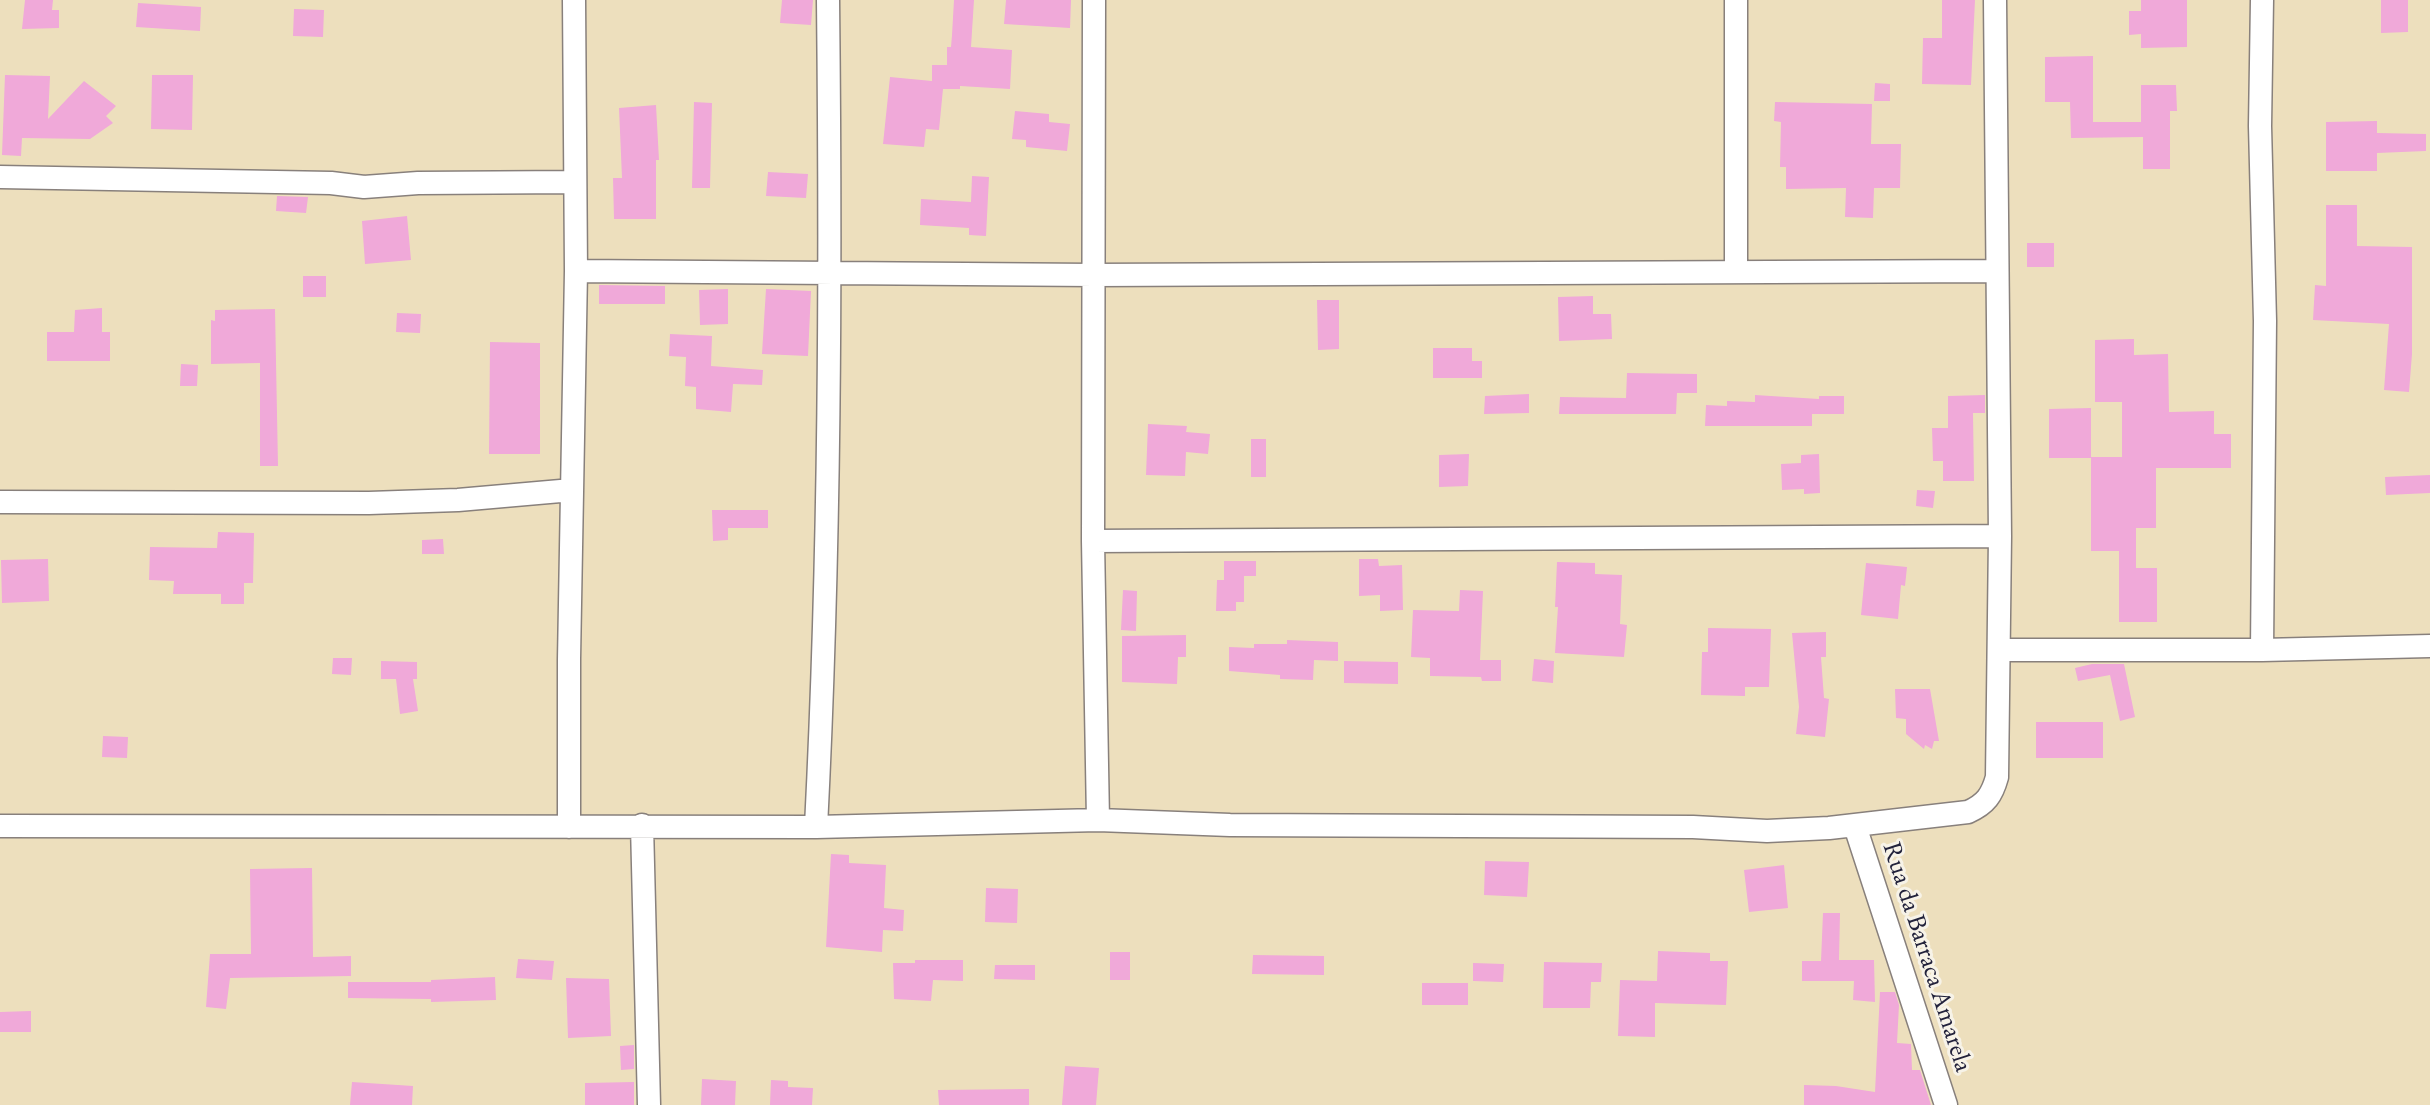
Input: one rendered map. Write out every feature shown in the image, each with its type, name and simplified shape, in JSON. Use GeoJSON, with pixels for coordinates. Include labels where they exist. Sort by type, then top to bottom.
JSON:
{"type":"FeatureCollection","features":[{"type":"Feature","properties":{"kind":"street"},"geometry":{"type":"LineString","coordinates":[[569,827],[576,271],[574,0]]}},
{"type":"Feature","properties":{"kind":"street"},"geometry":{"type":"LineString","coordinates":[[816,827],[824,672],[830,273],[828,0]]}},
{"type":"Feature","properties":{"kind":"street"},"geometry":{"type":"LineString","coordinates":[[1094,0],[1093,541],[1098,820]]}},
{"type":"Feature","properties":{"kind":"street"},"geometry":{"type":"LineString","coordinates":[[0,826],[816,827],[1098,820],[1230,825],[1678,826],[1767,831],[1855,826],[1968,812],[1984,804],[1993,792],[1997,777],[2000,536],[1995,0]]}},
{"type":"Feature","properties":{"kind":"street"},"geometry":{"type":"LineString","coordinates":[[2262,0],[2260,126],[2265,321],[2262,650]]}},
{"type":"Feature","properties":{"kind":"street"},"geometry":{"type":"LineString","coordinates":[[1733,3],[1736,272]]}},
{"type":"Feature","properties":{"kind":"street"},"geometry":{"type":"LineString","coordinates":[[0,177],[331,183],[364,187],[418,183],[575,182]]}},
{"type":"Feature","properties":{"kind":"street"},"geometry":{"type":"LineString","coordinates":[[576,271],[1094,275],[1996,271]]}},
{"type":"Feature","properties":{"kind":"street"},"geometry":{"type":"LineString","coordinates":[[0,502],[369,503],[458,500],[572,490]]}},
{"type":"Feature","properties":{"kind":"street"},"geometry":{"type":"LineString","coordinates":[[1093,541],[2000,536]]}},
{"type":"Feature","properties":{"kind":"street"},"geometry":{"type":"LineString","coordinates":[[1999,650],[2262,650],[2430,646]]}},
{"type":"Feature","properties":{"kind":"street"},"geometry":{"type":"LineString","coordinates":[[642,825],[649,1105]]}},
{"type":"Feature","properties":{"kind":"street","name":"Rua da Barraca Amarela"},"geometry":{"type":"LineString","coordinates":[[1855,826],[1946,1105]]}},
{"type":"Feature","properties":{"kind":"building"},"geometry":{"type":"Polygon","coordinates":[[[25,0],[53,0],[52,10],[59,10],[59,28],[22,29],[25,0]]]}},
{"type":"Feature","properties":{"kind":"building"},"geometry":{"type":"Polygon","coordinates":[[[782,0],[813,0],[811,25],[780,23],[782,0]]]}},
{"type":"Feature","properties":{"kind":"building"},"geometry":{"type":"Polygon","coordinates":[[[954,0],[974,0],[971,47],[1012,50],[1010,89],[960,86],[960,89],[943,89],[939,130],[926,129],[924,147],[883,144],[890,77],[932,81],[932,65],[947,65],[954,0]]]}},
{"type":"Feature","properties":{"kind":"building"},"geometry":{"type":"Polygon","coordinates":[[[1006,0],[1071,0],[1070,28],[1004,24],[1006,0]]]}},
{"type":"Feature","properties":{"kind":"building"},"geometry":{"type":"Polygon","coordinates":[[[1942,0],[1975,0],[1971,85],[1922,84],[1923,38],[1942,38],[1942,0]]]}},
{"type":"Feature","properties":{"kind":"building"},"geometry":{"type":"Polygon","coordinates":[[[2141,0],[2187,0],[2187,47],[2141,48],[2141,34],[2129,35],[2129,11],[2141,11],[2141,0]]]}},
{"type":"Feature","properties":{"kind":"building"},"geometry":{"type":"Polygon","coordinates":[[[2381,0],[2408,0],[2408,32],[2381,33],[2381,0]]]}},
{"type":"Feature","properties":{"kind":"building"},"geometry":{"type":"Polygon","coordinates":[[[138,3],[201,7],[200,31],[136,27],[138,3]]]}},
{"type":"Feature","properties":{"kind":"building"},"geometry":{"type":"Polygon","coordinates":[[[294,9],[324,10],[323,37],[293,36],[294,9]]]}},
{"type":"Feature","properties":{"kind":"building"},"geometry":{"type":"Polygon","coordinates":[[[2093,56],[2093,122],[2141,122],[2141,85],[2176,85],[2177,111],[2170,111],[2170,169],[2143,169],[2143,137],[2071,138],[2070,102],[2045,102],[2045,57],[2093,56]]]}},
{"type":"Feature","properties":{"kind":"building"},"geometry":{"type":"Polygon","coordinates":[[[5,75],[50,76],[48,119],[84,81],[116,106],[106,116],[113,123],[90,139],[22,138],[21,156],[2,155],[5,75]]]}},
{"type":"Feature","properties":{"kind":"building"},"geometry":{"type":"Polygon","coordinates":[[[152,75],[193,75],[192,130],[151,129],[152,75]]]}},
{"type":"Feature","properties":{"kind":"building"},"geometry":{"type":"Polygon","coordinates":[[[1875,83],[1890,84],[1890,101],[1874,101],[1875,83]]]}},
{"type":"Feature","properties":{"kind":"building"},"geometry":{"type":"Polygon","coordinates":[[[694,102],[712,103],[710,188],[692,188],[694,102]]]}},
{"type":"Feature","properties":{"kind":"building"},"geometry":{"type":"Polygon","coordinates":[[[1775,102],[1872,104],[1871,144],[1901,144],[1900,188],[1874,188],[1873,218],[1845,217],[1846,188],[1786,189],[1786,167],[1780,167],[1781,122],[1774,121],[1775,102]]]}},
{"type":"Feature","properties":{"kind":"building"},"geometry":{"type":"Polygon","coordinates":[[[656,105],[659,160],[656,160],[656,219],[614,219],[613,178],[622,178],[619,108],[656,105]]]}},
{"type":"Feature","properties":{"kind":"building"},"geometry":{"type":"Polygon","coordinates":[[[1015,111],[1049,114],[1049,122],[1070,124],[1067,151],[1026,147],[1026,140],[1012,139],[1015,111]]]}},
{"type":"Feature","properties":{"kind":"building"},"geometry":{"type":"Polygon","coordinates":[[[2377,121],[2377,133],[2426,134],[2426,151],[2377,153],[2377,171],[2326,171],[2326,122],[2377,121]]]}},
{"type":"Feature","properties":{"kind":"building"},"geometry":{"type":"Polygon","coordinates":[[[768,172],[808,174],[806,198],[766,196],[768,172]]]}},
{"type":"Feature","properties":{"kind":"building"},"geometry":{"type":"Polygon","coordinates":[[[972,176],[989,177],[986,236],[969,235],[969,228],[920,225],[921,199],[971,202],[972,176]]]}},
{"type":"Feature","properties":{"kind":"building"},"geometry":{"type":"Polygon","coordinates":[[[277,196],[308,197],[306,213],[276,211],[277,196]]]}},
{"type":"Feature","properties":{"kind":"building"},"geometry":{"type":"Polygon","coordinates":[[[2326,205],[2357,205],[2357,246],[2412,247],[2409,392],[2384,390],[2389,324],[2313,320],[2315,285],[2326,286],[2326,205]]]}},
{"type":"Feature","properties":{"kind":"building"},"geometry":{"type":"Polygon","coordinates":[[[407,216],[411,260],[365,264],[362,221],[407,216]]]}},
{"type":"Feature","properties":{"kind":"building"},"geometry":{"type":"Polygon","coordinates":[[[2027,243],[2054,243],[2054,267],[2027,267],[2027,243]]]}},
{"type":"Feature","properties":{"kind":"building"},"geometry":{"type":"Polygon","coordinates":[[[303,276],[326,276],[326,297],[303,297],[303,276]]]}},
{"type":"Feature","properties":{"kind":"building"},"geometry":{"type":"Polygon","coordinates":[[[599,285],[665,286],[665,304],[599,304],[599,285]]]}},
{"type":"Feature","properties":{"kind":"building"},"geometry":{"type":"Polygon","coordinates":[[[728,289],[728,324],[700,325],[699,290],[728,289]]]}},
{"type":"Feature","properties":{"kind":"building"},"geometry":{"type":"Polygon","coordinates":[[[766,289],[811,291],[808,356],[762,354],[766,289]]]}},
{"type":"Feature","properties":{"kind":"building"},"geometry":{"type":"Polygon","coordinates":[[[1593,296],[1593,314],[1611,314],[1612,339],[1559,341],[1558,297],[1593,296]]]}},
{"type":"Feature","properties":{"kind":"building"},"geometry":{"type":"Polygon","coordinates":[[[1317,300],[1339,300],[1339,349],[1318,350],[1317,300]]]}},
{"type":"Feature","properties":{"kind":"building"},"geometry":{"type":"Polygon","coordinates":[[[102,308],[102,332],[110,332],[110,361],[47,361],[47,332],[74,332],[75,310],[102,308]]]}},
{"type":"Feature","properties":{"kind":"building"},"geometry":{"type":"Polygon","coordinates":[[[275,309],[278,466],[260,466],[260,363],[211,364],[211,320],[215,321],[215,310],[275,309]]]}},
{"type":"Feature","properties":{"kind":"building"},"geometry":{"type":"Polygon","coordinates":[[[397,313],[421,314],[420,333],[396,332],[397,313]]]}},
{"type":"Feature","properties":{"kind":"building"},"geometry":{"type":"Polygon","coordinates":[[[670,334],[712,336],[711,366],[763,370],[762,385],[733,384],[731,412],[696,409],[696,387],[685,386],[686,357],[669,356],[670,334]]]}},
{"type":"Feature","properties":{"kind":"building"},"geometry":{"type":"Polygon","coordinates":[[[2134,339],[2134,355],[2168,354],[2169,412],[2214,411],[2214,434],[2231,434],[2231,468],[2156,468],[2156,528],[2136,528],[2136,568],[2157,568],[2157,622],[2119,622],[2119,551],[2091,551],[2091,457],[2122,457],[2122,402],[2095,402],[2095,340],[2134,339]]]}},
{"type":"Feature","properties":{"kind":"building"},"geometry":{"type":"Polygon","coordinates":[[[490,342],[540,343],[540,454],[489,454],[490,342]]]}},
{"type":"Feature","properties":{"kind":"building"},"geometry":{"type":"Polygon","coordinates":[[[1433,348],[1472,348],[1472,361],[1482,361],[1482,378],[1433,378],[1433,348]]]}},
{"type":"Feature","properties":{"kind":"building"},"geometry":{"type":"Polygon","coordinates":[[[181,364],[198,365],[197,386],[180,386],[181,364]]]}},
{"type":"Feature","properties":{"kind":"building"},"geometry":{"type":"Polygon","coordinates":[[[1627,373],[1697,374],[1697,393],[1677,393],[1676,414],[1559,414],[1560,397],[1626,398],[1627,373]]]}},
{"type":"Feature","properties":{"kind":"building"},"geometry":{"type":"Polygon","coordinates":[[[1529,394],[1529,413],[1484,414],[1485,396],[1529,394]]]}},
{"type":"Feature","properties":{"kind":"building"},"geometry":{"type":"Polygon","coordinates":[[[1755,395],[1819,399],[1819,396],[1844,396],[1844,414],[1812,414],[1812,426],[1705,426],[1706,405],[1727,406],[1727,401],[1755,402],[1755,395]]]}},
{"type":"Feature","properties":{"kind":"building"},"geometry":{"type":"Polygon","coordinates":[[[1985,395],[1985,413],[1973,413],[1974,481],[1943,481],[1943,461],[1933,461],[1932,428],[1948,428],[1948,396],[1985,395]]]}},
{"type":"Feature","properties":{"kind":"building"},"geometry":{"type":"Polygon","coordinates":[[[2091,408],[2091,458],[2049,458],[2049,409],[2091,408]]]}},
{"type":"Feature","properties":{"kind":"building"},"geometry":{"type":"Polygon","coordinates":[[[1148,424],[1187,426],[1186,432],[1210,434],[1208,454],[1186,452],[1185,476],[1146,475],[1148,424]]]}},
{"type":"Feature","properties":{"kind":"building"},"geometry":{"type":"Polygon","coordinates":[[[1251,439],[1266,439],[1266,477],[1251,477],[1251,439]]]}},
{"type":"Feature","properties":{"kind":"building"},"geometry":{"type":"Polygon","coordinates":[[[1469,454],[1468,486],[1439,487],[1439,455],[1469,454]]]}},
{"type":"Feature","properties":{"kind":"building"},"geometry":{"type":"Polygon","coordinates":[[[1819,454],[1820,493],[1804,494],[1804,489],[1782,490],[1781,464],[1801,463],[1801,455],[1819,454]]]}},
{"type":"Feature","properties":{"kind":"building"},"geometry":{"type":"Polygon","coordinates":[[[2430,475],[2430,493],[2386,495],[2385,477],[2430,475]]]}},
{"type":"Feature","properties":{"kind":"building"},"geometry":{"type":"Polygon","coordinates":[[[1917,490],[1935,491],[1933,508],[1916,506],[1917,490]]]}},
{"type":"Feature","properties":{"kind":"building"},"geometry":{"type":"Polygon","coordinates":[[[712,510],[768,510],[768,528],[728,528],[728,540],[713,541],[712,510]]]}},
{"type":"Feature","properties":{"kind":"building"},"geometry":{"type":"Polygon","coordinates":[[[218,532],[254,533],[253,583],[244,583],[244,604],[221,604],[221,594],[173,594],[174,581],[149,580],[150,547],[217,548],[218,532]]]}},
{"type":"Feature","properties":{"kind":"building"},"geometry":{"type":"Polygon","coordinates":[[[443,539],[444,554],[422,554],[422,540],[443,539]]]}},
{"type":"Feature","properties":{"kind":"building"},"geometry":{"type":"Polygon","coordinates":[[[48,559],[49,601],[2,603],[1,560],[48,559]]]}},
{"type":"Feature","properties":{"kind":"building"},"geometry":{"type":"Polygon","coordinates":[[[1359,559],[1378,559],[1379,566],[1402,565],[1403,610],[1380,611],[1380,595],[1359,596],[1359,559]]]}},
{"type":"Feature","properties":{"kind":"building"},"geometry":{"type":"Polygon","coordinates":[[[1224,561],[1256,561],[1256,576],[1244,576],[1244,602],[1236,602],[1236,611],[1216,611],[1217,580],[1224,580],[1224,561]]]}},
{"type":"Feature","properties":{"kind":"building"},"geometry":{"type":"Polygon","coordinates":[[[1557,562],[1595,563],[1595,574],[1622,575],[1620,624],[1627,625],[1624,657],[1555,653],[1557,562]]]}},
{"type":"Feature","properties":{"kind":"building"},"geometry":{"type":"Polygon","coordinates":[[[1866,563],[1907,567],[1905,586],[1901,585],[1898,619],[1861,615],[1866,563]]]}},
{"type":"Feature","properties":{"kind":"building"},"geometry":{"type":"Polygon","coordinates":[[[1123,590],[1137,591],[1136,631],[1121,630],[1123,590]]]}},
{"type":"Feature","properties":{"kind":"building"},"geometry":{"type":"Polygon","coordinates":[[[1460,590],[1483,591],[1480,660],[1501,660],[1501,681],[1482,681],[1481,677],[1430,676],[1430,658],[1411,657],[1413,610],[1459,611],[1460,590]]]}},
{"type":"Feature","properties":{"kind":"building"},"geometry":{"type":"Polygon","coordinates":[[[1708,628],[1771,629],[1769,687],[1745,687],[1745,696],[1701,695],[1702,652],[1708,652],[1708,628]]]}},
{"type":"Feature","properties":{"kind":"building"},"geometry":{"type":"Polygon","coordinates":[[[1826,632],[1826,657],[1821,657],[1824,698],[1829,699],[1825,737],[1796,734],[1799,707],[1792,633],[1826,632]]]}},
{"type":"Feature","properties":{"kind":"building"},"geometry":{"type":"Polygon","coordinates":[[[1186,635],[1186,657],[1178,657],[1177,684],[1122,682],[1122,636],[1186,635]]]}},
{"type":"Feature","properties":{"kind":"building"},"geometry":{"type":"Polygon","coordinates":[[[1287,640],[1338,642],[1338,661],[1314,660],[1313,680],[1280,679],[1280,675],[1229,671],[1229,647],[1254,648],[1254,644],[1287,644],[1287,640]]]}},
{"type":"Feature","properties":{"kind":"building"},"geometry":{"type":"Polygon","coordinates":[[[333,658],[352,658],[351,675],[332,674],[333,658]]]}},
{"type":"Feature","properties":{"kind":"building"},"geometry":{"type":"Polygon","coordinates":[[[1534,659],[1554,661],[1553,683],[1532,681],[1534,659]]]}},
{"type":"Feature","properties":{"kind":"building"},"geometry":{"type":"Polygon","coordinates":[[[381,661],[417,662],[417,679],[413,679],[418,711],[400,714],[396,679],[381,679],[381,661]]]}},
{"type":"Feature","properties":{"kind":"building"},"geometry":{"type":"Polygon","coordinates":[[[1344,661],[1398,662],[1398,684],[1344,683],[1344,661]]]}},
{"type":"Feature","properties":{"kind":"building"},"geometry":{"type":"Polygon","coordinates":[[[2092,664],[2124,664],[2135,717],[2120,721],[2110,675],[2078,681],[2075,668],[2092,664]]]}},
{"type":"Feature","properties":{"kind":"building"},"geometry":{"type":"Polygon","coordinates":[[[1895,689],[1930,689],[1939,741],[1934,741],[1932,749],[1925,745],[1924,749],[1906,734],[1906,719],[1896,718],[1895,689]]]}},
{"type":"Feature","properties":{"kind":"building"},"geometry":{"type":"Polygon","coordinates":[[[2036,722],[2103,722],[2103,758],[2036,758],[2036,722]]]}},
{"type":"Feature","properties":{"kind":"building"},"geometry":{"type":"Polygon","coordinates":[[[103,736],[128,737],[127,758],[102,757],[103,736]]]}},
{"type":"Feature","properties":{"kind":"building"},"geometry":{"type":"Polygon","coordinates":[[[831,854],[849,855],[849,863],[886,865],[884,908],[904,910],[903,931],[883,930],[882,952],[826,947],[831,854]]]}},
{"type":"Feature","properties":{"kind":"building"},"geometry":{"type":"Polygon","coordinates":[[[1485,861],[1529,862],[1527,897],[1484,895],[1485,861]]]}},
{"type":"Feature","properties":{"kind":"building"},"geometry":{"type":"Polygon","coordinates":[[[1784,865],[1788,908],[1749,912],[1744,870],[1784,865]]]}},
{"type":"Feature","properties":{"kind":"building"},"geometry":{"type":"Polygon","coordinates":[[[312,868],[313,957],[351,956],[351,976],[230,978],[226,1009],[206,1007],[210,954],[251,954],[250,869],[312,868]]]}},
{"type":"Feature","properties":{"kind":"building"},"geometry":{"type":"Polygon","coordinates":[[[986,888],[1018,889],[1017,923],[985,922],[986,888]]]}},
{"type":"Feature","properties":{"kind":"building"},"geometry":{"type":"Polygon","coordinates":[[[1823,913],[1840,913],[1839,960],[1874,960],[1875,1002],[1853,1000],[1854,981],[1802,981],[1802,961],[1821,961],[1823,913]]]}},
{"type":"Feature","properties":{"kind":"building"},"geometry":{"type":"Polygon","coordinates":[[[1658,951],[1710,953],[1710,961],[1728,961],[1726,1005],[1655,1003],[1655,1037],[1618,1036],[1620,980],[1657,981],[1658,951]]]}},
{"type":"Feature","properties":{"kind":"building"},"geometry":{"type":"Polygon","coordinates":[[[1110,952],[1130,952],[1130,980],[1110,980],[1110,952]]]}},
{"type":"Feature","properties":{"kind":"building"},"geometry":{"type":"Polygon","coordinates":[[[1253,955],[1324,956],[1324,975],[1252,974],[1253,955]]]}},
{"type":"Feature","properties":{"kind":"building"},"geometry":{"type":"Polygon","coordinates":[[[518,959],[554,961],[552,980],[516,978],[518,959]]]}},
{"type":"Feature","properties":{"kind":"building"},"geometry":{"type":"Polygon","coordinates":[[[915,960],[963,960],[963,981],[933,980],[931,1001],[894,999],[893,963],[915,963],[915,960]]]}},
{"type":"Feature","properties":{"kind":"building"},"geometry":{"type":"Polygon","coordinates":[[[1544,962],[1602,963],[1601,982],[1591,982],[1590,1008],[1543,1008],[1544,962]]]}},
{"type":"Feature","properties":{"kind":"building"},"geometry":{"type":"Polygon","coordinates":[[[1473,963],[1504,964],[1503,982],[1473,981],[1473,963]]]}},
{"type":"Feature","properties":{"kind":"building"},"geometry":{"type":"Polygon","coordinates":[[[995,965],[1035,965],[1035,980],[994,979],[995,965]]]}},
{"type":"Feature","properties":{"kind":"building"},"geometry":{"type":"Polygon","coordinates":[[[495,977],[496,1000],[431,1002],[431,999],[348,998],[348,982],[431,982],[495,977]]]}},
{"type":"Feature","properties":{"kind":"building"},"geometry":{"type":"Polygon","coordinates":[[[566,978],[609,979],[611,1036],[568,1038],[566,978]]]}},
{"type":"Feature","properties":{"kind":"building"},"geometry":{"type":"Polygon","coordinates":[[[1422,983],[1468,983],[1468,1005],[1422,1005],[1422,983]]]}},
{"type":"Feature","properties":{"kind":"building"},"geometry":{"type":"Polygon","coordinates":[[[1880,992],[1895,992],[1899,1005],[1897,1043],[1911,1044],[1912,1070],[1920,1070],[1931,1105],[1804,1105],[1804,1085],[1875,1092],[1880,992]]]}},
{"type":"Feature","properties":{"kind":"building"},"geometry":{"type":"Polygon","coordinates":[[[31,1011],[31,1032],[0,1032],[0,1012],[31,1011]]]}},
{"type":"Feature","properties":{"kind":"building"},"geometry":{"type":"Polygon","coordinates":[[[634,1045],[634,1069],[621,1070],[620,1046],[634,1045]]]}},
{"type":"Feature","properties":{"kind":"building"},"geometry":{"type":"Polygon","coordinates":[[[1065,1066],[1099,1068],[1096,1105],[1062,1105],[1065,1066]]]}},
{"type":"Feature","properties":{"kind":"building"},"geometry":{"type":"Polygon","coordinates":[[[702,1079],[736,1081],[735,1105],[701,1105],[702,1079]]]}},
{"type":"Feature","properties":{"kind":"building"},"geometry":{"type":"Polygon","coordinates":[[[771,1080],[788,1081],[788,1087],[813,1088],[812,1105],[770,1105],[771,1080]]]}},
{"type":"Feature","properties":{"kind":"building"},"geometry":{"type":"Polygon","coordinates":[[[352,1082],[413,1086],[412,1105],[350,1105],[352,1082]]]}},
{"type":"Feature","properties":{"kind":"building"},"geometry":{"type":"Polygon","coordinates":[[[634,1082],[634,1105],[585,1105],[585,1083],[634,1082]]]}},
{"type":"Feature","properties":{"kind":"building"},"geometry":{"type":"Polygon","coordinates":[[[1029,1089],[1029,1105],[939,1105],[938,1090],[1029,1089]]]}}]}
